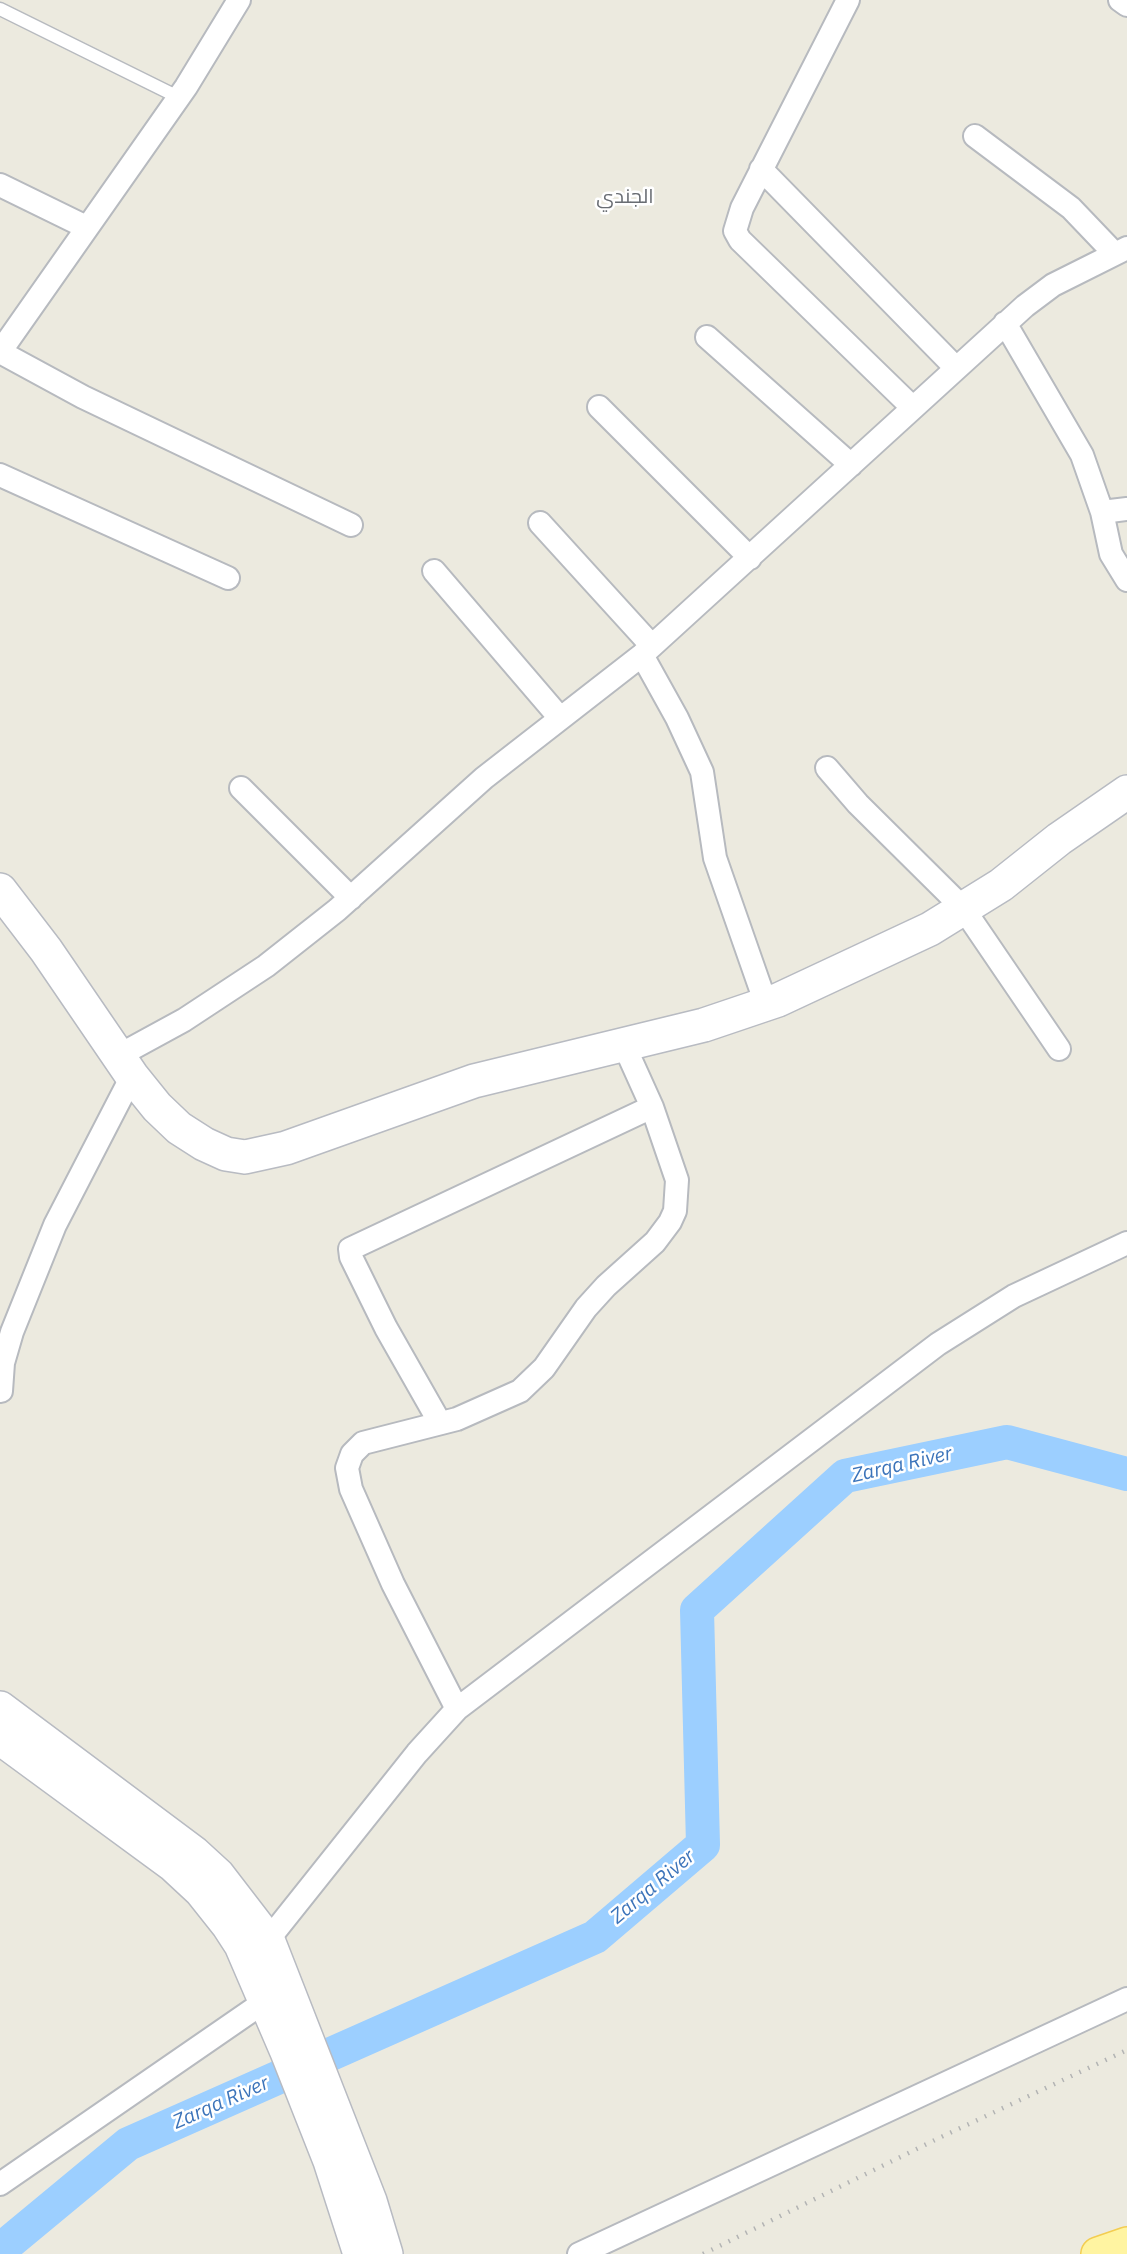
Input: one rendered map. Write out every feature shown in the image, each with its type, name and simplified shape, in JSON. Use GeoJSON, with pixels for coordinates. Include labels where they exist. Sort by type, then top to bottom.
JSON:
{"type":"FeatureCollection","features":[{"type":"Feature","properties":{"kind":"main road"},"geometry":{"type":"LineString","coordinates":[[1098,2254],[1127,2244]]}},
{"type":"Feature","properties":{"kind":"street"},"geometry":{"type":"LineString","coordinates":[[239,0],[178,97],[0,352],[83,397],[351,525]]}},
{"type":"Feature","properties":{"kind":"street"},"geometry":{"type":"LineString","coordinates":[[848,0],[838,14],[761,169],[736,221],[735,231],[740,240],[913,408]]}},
{"type":"Feature","properties":{"kind":"street"},"geometry":{"type":"LineString","coordinates":[[1120,0],[1127,5]]}},
{"type":"Feature","properties":{"kind":"street"},"geometry":{"type":"LineString","coordinates":[[0,1391],[3,1363],[12,1332],[55,1225],[125,1066],[184,1020],[266,966],[351,898],[442,815],[560,718],[647,651],[1005,324],[1053,285],[1121,251],[1071,208],[975,136]]}},
{"type":"Feature","properties":{"kind":"street"},"geometry":{"type":"LineString","coordinates":[[761,169],[956,368]]}},
{"type":"Feature","properties":{"kind":"street"},"geometry":{"type":"LineString","coordinates":[[0,185],[86,227]]}},
{"type":"Feature","properties":{"kind":"street"},"geometry":{"type":"LineString","coordinates":[[1005,324],[1082,455],[1102,512],[1111,554],[1127,580]]}},
{"type":"Feature","properties":{"kind":"street"},"geometry":{"type":"LineString","coordinates":[[707,338],[851,465]]}},
{"type":"Feature","properties":{"kind":"street"},"geometry":{"type":"LineString","coordinates":[[599,407],[750,558]]}},
{"type":"Feature","properties":{"kind":"street"},"geometry":{"type":"LineString","coordinates":[[0,475],[228,578]]}},
{"type":"Feature","properties":{"kind":"street"},"geometry":{"type":"LineString","coordinates":[[1102,512],[1127,509]]}},
{"type":"Feature","properties":{"kind":"street"},"geometry":{"type":"LineString","coordinates":[[540,523],[647,651],[702,772],[715,858],[766,1004]]}},
{"type":"Feature","properties":{"kind":"street"},"geometry":{"type":"LineString","coordinates":[[434,571],[560,718]]}},
{"type":"Feature","properties":{"kind":"street"},"geometry":{"type":"LineString","coordinates":[[827,768],[858,804],[963,908],[1059,1049]]}},
{"type":"Feature","properties":{"kind":"street"},"geometry":{"type":"LineString","coordinates":[[241,788],[351,898]]}},
{"type":"Feature","properties":{"kind":"street"},"geometry":{"type":"LineString","coordinates":[[10,901],[125,1066],[157,1107],[179,1128],[226,1154],[245,1156],[286,1148],[474,1081],[704,1025],[766,1004],[930,929],[1001,885],[1059,839],[1127,792]]}},
{"type":"Feature","properties":{"kind":"street"},"geometry":{"type":"LineString","coordinates":[[457,1709],[393,1584],[351,1489],[347,1468],[352,1454],[363,1443],[457,1419],[520,1391],[533,1381],[586,1308],[606,1286],[655,1242],[670,1222],[677,1200],[677,1180],[652,1107],[624,1045]]}},
{"type":"Feature","properties":{"kind":"street"},"geometry":{"type":"LineString","coordinates":[[440,1423],[368,1292],[350,1255],[351,1248],[403,1226],[652,1107]]}},
{"type":"Feature","properties":{"kind":"street"},"geometry":{"type":"LineString","coordinates":[[268,1940],[417,1753],[457,1709],[938,1344],[1014,1296],[1127,1243]]}},
{"type":"Feature","properties":{"kind":"street"},"geometry":{"type":"LineString","coordinates":[[0,1708],[194,1853],[218,1875],[268,1940],[299,2048],[322,2109],[370,2202],[386,2254]]}},
{"type":"Feature","properties":{"kind":"street"},"geometry":{"type":"LineString","coordinates":[[0,1738],[140,1839],[201,1891],[241,1945],[264,2002],[299,2048]]}},
{"type":"Feature","properties":{"kind":"street"},"geometry":{"type":"LineString","coordinates":[[579,2254],[1127,1999]]}},
{"type":"Feature","properties":{"kind":"street"},"geometry":{"type":"LineString","coordinates":[[0,2184],[264,2002]]}},
{"type":"Feature","properties":{"kind":"street"},"geometry":{"type":"LineString","coordinates":[[322,2109],[330,2161],[360,2254]]}},
{"type":"Feature","properties":{"kind":"lane"},"geometry":{"type":"LineString","coordinates":[[0,9],[178,97]]}},
{"type":"Feature","properties":{"kind":"waterway","name":"Zarqa River"},"geometry":{"type":"LineString","coordinates":[[0,2250],[128,2144],[595,1937],[703,1845],[697,1610],[845,1476],[1007,1442],[1127,1474]]}},
{"type":"Feature","properties":{"kind":"railway"},"geometry":{"type":"LineString","coordinates":[[703,2254],[939,2138],[1127,2050]]}},
{"type":"Feature","properties":{"kind":"district","name":"الجندي"},"geometry":{"type":"Point","coordinates":[625,197]}}]}
